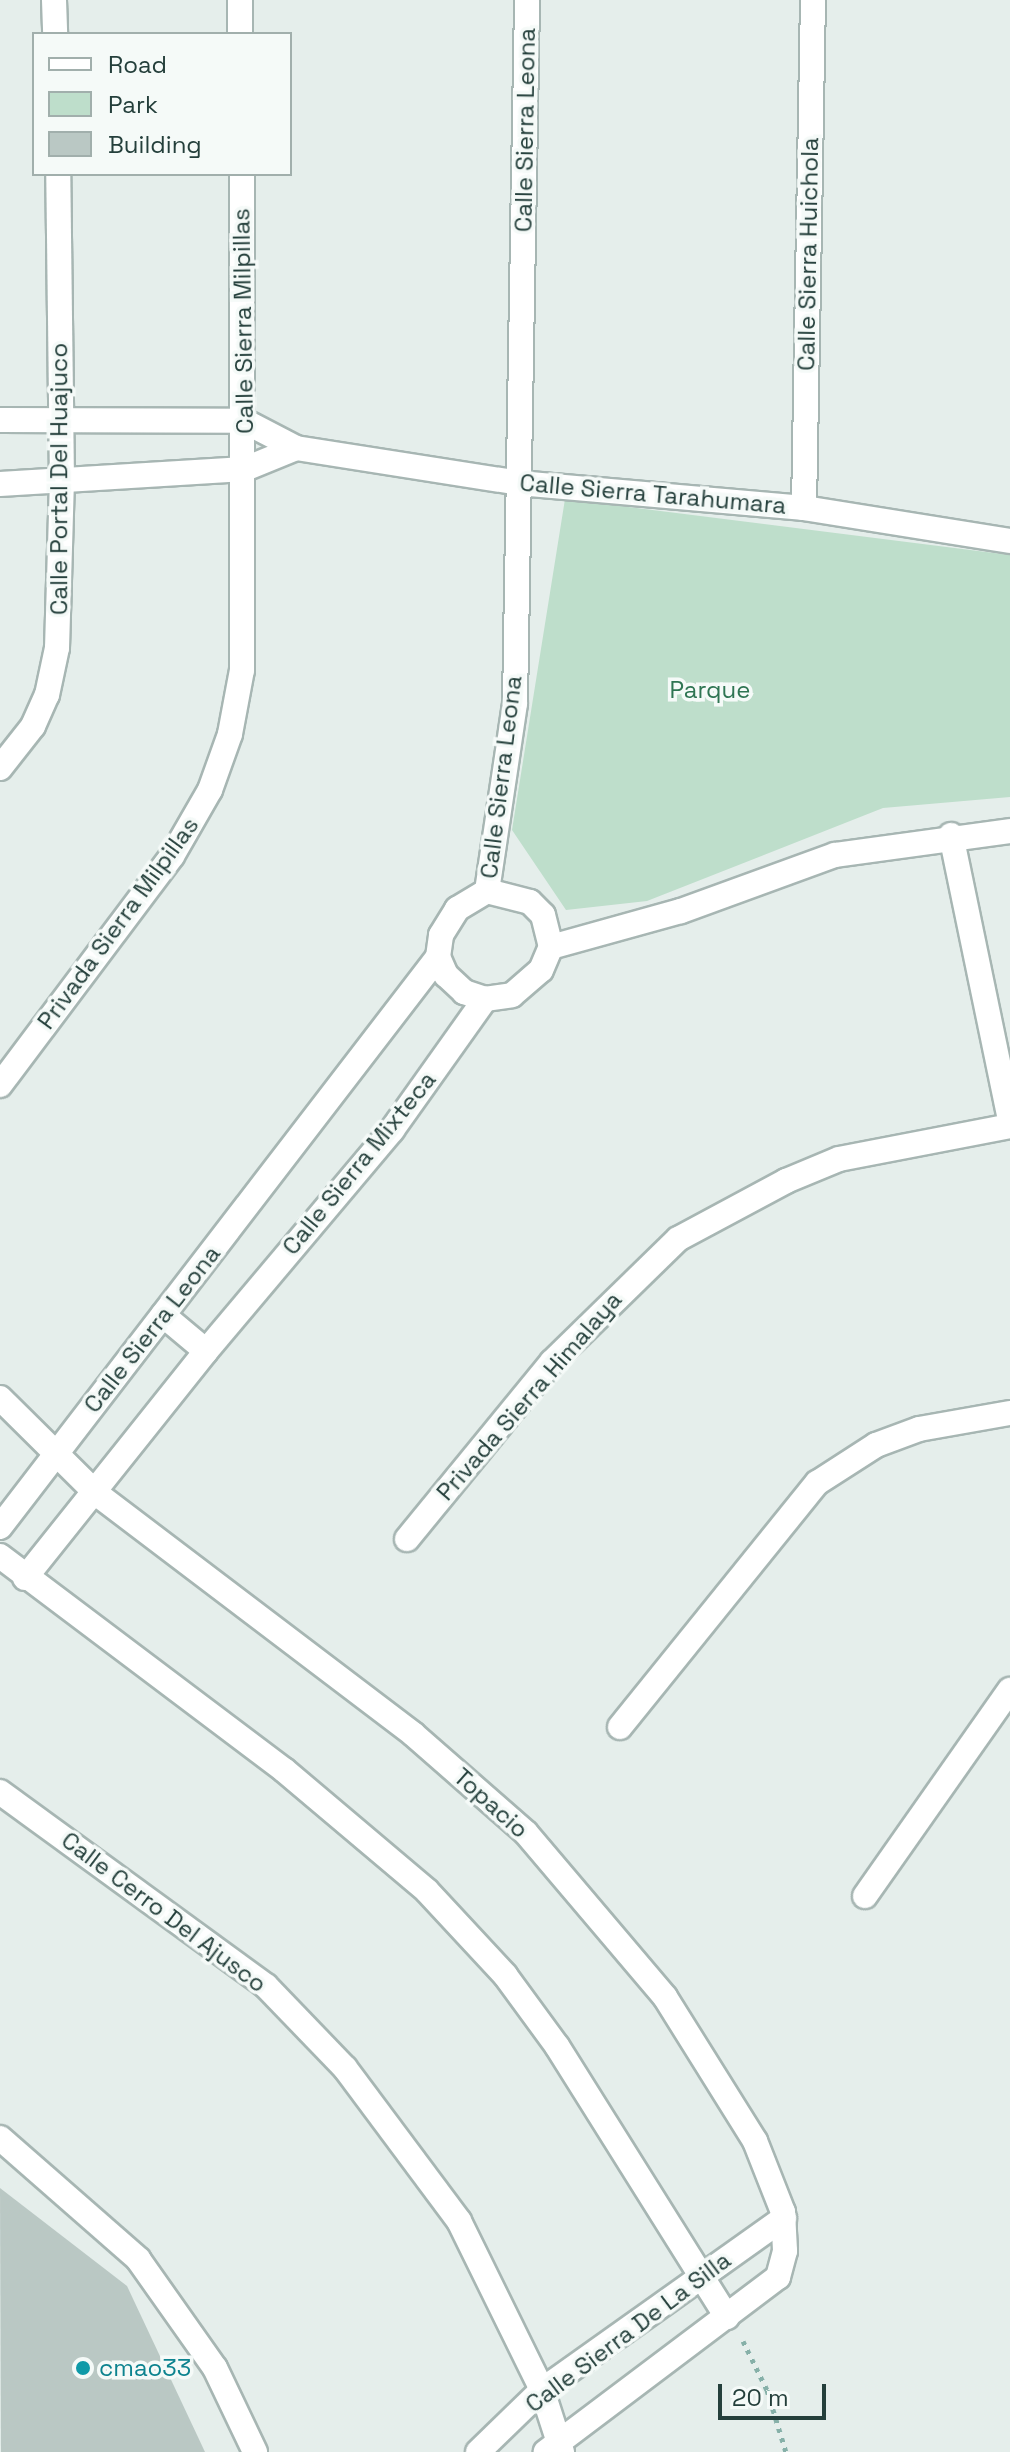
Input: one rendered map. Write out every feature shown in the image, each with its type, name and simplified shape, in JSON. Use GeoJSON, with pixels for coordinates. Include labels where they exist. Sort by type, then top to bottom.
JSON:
{"type":"FeatureCollection","features":[{"type":"Feature","properties":{"kind":"street"},"geometry":{"type":"LineString","coordinates":[[54,0],[55,32]]}},
{"type":"Feature","properties":{"kind":"street"},"geometry":{"type":"LineString","coordinates":[[240,0],[240,32]]}},
{"type":"Feature","properties":{"kind":"street","name":"Calle Sierra Leona"},"geometry":{"type":"LineString","coordinates":[[0,1527],[438,957],[441,935],[457,909],[487,891],[515,703],[527,0]]}},
{"type":"Feature","properties":{"kind":"street","name":"Calle Sierra Huichola"},"geometry":{"type":"LineString","coordinates":[[804,508],[813,0]]}},
{"type":"Feature","properties":{"kind":"street","name":"Calle Portal Del Huajuco"},"geometry":{"type":"LineString","coordinates":[[0,768],[33,726],[47,695],[57,648],[62,481],[58,176]]}},
{"type":"Feature","properties":{"kind":"street","name":"Calle Sierra Milpillas"},"geometry":{"type":"LineString","coordinates":[[242,176],[245,469]]}},
{"type":"Feature","properties":{"kind":"street","name":"Calle Sierra Tarahumara"},"geometry":{"type":"LineString","coordinates":[[0,420],[244,421],[296,448],[519,483],[804,508],[1010,541]]}},
{"type":"Feature","properties":{"kind":"street"},"geometry":{"type":"LineString","coordinates":[[0,484],[245,469],[296,448]]}},
{"type":"Feature","properties":{"kind":"street","name":"Privada Sierra Milpillas"},"geometry":{"type":"LineString","coordinates":[[0,1085],[172,856],[210,790],[230,734],[242,670],[245,469]]}},
{"type":"Feature","properties":{"kind":"street"},"geometry":{"type":"LineString","coordinates":[[551,947],[681,911],[835,855],[951,835],[1010,831]]}},
{"type":"Feature","properties":{"kind":"street"},"geometry":{"type":"LineString","coordinates":[[951,835],[1010,1124]]}},
{"type":"Feature","properties":{"kind":"street"},"geometry":{"type":"LineString","coordinates":[[438,957],[446,975],[464,992],[485,999],[512,995],[541,970],[551,947],[543,915],[530,902],[487,891]]}},
{"type":"Feature","properties":{"kind":"street","name":"Calle Sierra Mixteca"},"geometry":{"type":"LineString","coordinates":[[25,1578],[97,1494],[206,1351],[392,1130],[485,999]]}},
{"type":"Feature","properties":{"kind":"street","name":"Privada Sierra Himalaya"},"geometry":{"type":"LineString","coordinates":[[407,1539],[552,1362],[678,1239],[786,1181],[839,1159],[1010,1124]]}},
{"type":"Feature","properties":{"kind":"street"},"geometry":{"type":"LineString","coordinates":[[163,1315],[206,1351]]}},
{"type":"Feature","properties":{"kind":"street","name":"Topacio"},"geometry":{"type":"LineString","coordinates":[[0,1398],[97,1494],[413,1734],[526,1833],[665,1997],[755,2141],[784,2218],[785,2251],[778,2277],[727,2317]]}},
{"type":"Feature","properties":{"kind":"street"},"geometry":{"type":"LineString","coordinates":[[620,1727],[817,1483],[876,1445],[919,1429],[1010,1413]]}},
{"type":"Feature","properties":{"kind":"street"},"geometry":{"type":"LineString","coordinates":[[0,1556],[25,1578],[295,1779],[427,1891],[505,1975],[557,2046],[699,2277],[727,2317]]}},
{"type":"Feature","properties":{"kind":"street"},"geometry":{"type":"LineString","coordinates":[[865,1896],[1010,1690]]}},
{"type":"Feature","properties":{"kind":"street","name":"Calle Cerro Del Ajusco"},"geometry":{"type":"LineString","coordinates":[[0,1792],[266,1986],[345,2068],[459,2221],[542,2390],[556,2448]]}},
{"type":"Feature","properties":{"kind":"street"},"geometry":{"type":"LineString","coordinates":[[0,2138],[138,2259],[215,2368],[255,2452]]}},
{"type":"Feature","properties":{"kind":"street","name":"Calle Sierra De La Silla"},"geometry":{"type":"LineString","coordinates":[[478,2452],[542,2390],[784,2218]]}},
{"type":"Feature","properties":{"kind":"street","name":"Calle Sierra De La Silla"},"geometry":{"type":"LineString","coordinates":[[556,2448],[727,2317]]}},
{"type":"Feature","properties":{"kind":"path"},"geometry":{"type":"LineString","coordinates":[[727,2317],[754,2357],[786,2452]]}},
{"type":"Feature","properties":{"kind":"green space","name":"Parque"},"geometry":{"type":"Polygon","coordinates":[[[565,499],[1010,555],[1010,797],[883,808],[647,901],[566,910],[512,830],[565,499]]]}},
{"type":"Feature","properties":{"kind":"building","name":"cmao33"},"geometry":{"type":"Polygon","coordinates":[[[0,2188],[127,2286],[205,2452],[1,2452],[0,2188]]]}},
{"type":"Feature","properties":{"kind":"place","name":"cmao33"},"geometry":{"type":"Point","coordinates":[83,2368]}}]}
